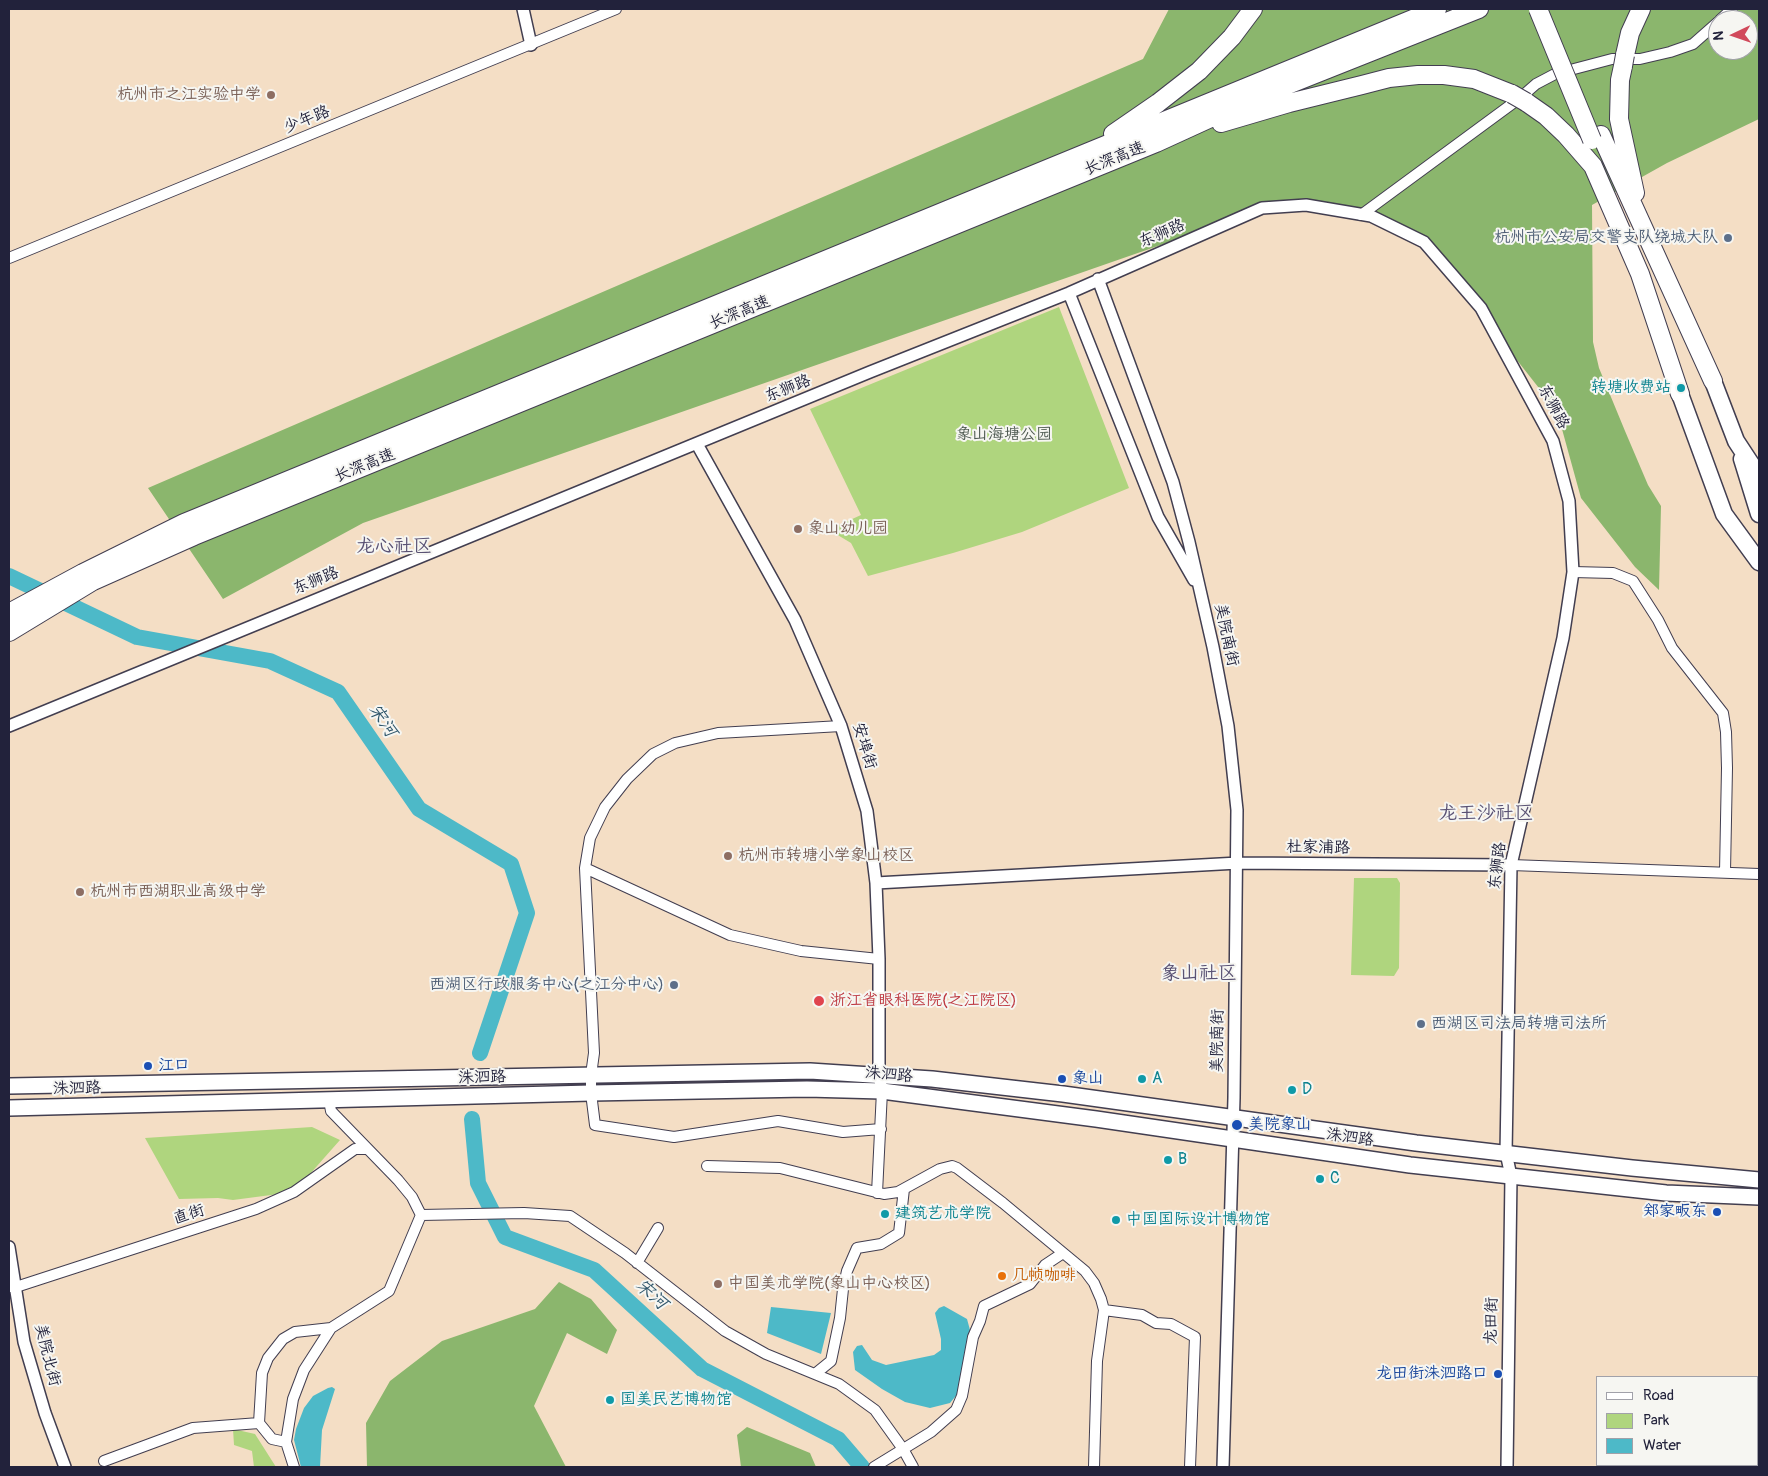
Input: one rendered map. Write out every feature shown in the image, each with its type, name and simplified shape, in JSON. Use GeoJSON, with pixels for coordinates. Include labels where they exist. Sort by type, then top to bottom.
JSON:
{"type":"FeatureCollection","features":[{"type":"Feature","properties":{"kind":"highway","name":"长深高速"},"geometry":{"type":"LineString","coordinates":[[9,613],[83,573],[1083,154],[1437,9]]}},
{"type":"Feature","properties":{"kind":"highway","name":"长深高速"},"geometry":{"type":"LineString","coordinates":[[9,632],[93,582],[189,529],[1156,143],[1250,100],[1479,9]]}},
{"type":"Feature","properties":{"kind":"highway"},"geometry":{"type":"LineString","coordinates":[[1538,9],[1596,138],[1645,234],[1713,381],[1736,441],[1759,514]]}},
{"type":"Feature","properties":{"kind":"highway"},"geometry":{"type":"LineString","coordinates":[[1547,9],[1620,198],[1640,274],[1680,394],[1724,514],[1759,562]]}},
{"type":"Feature","properties":{"kind":"highway"},"geometry":{"type":"LineString","coordinates":[[1641,9],[1630,33],[1620,80],[1619,119],[1645,234]]}},
{"type":"Feature","properties":{"kind":"highway"},"geometry":{"type":"LineString","coordinates":[[1083,154],[1158,103],[1199,71],[1232,37],[1250,13]]}},
{"type":"Feature","properties":{"kind":"highway"},"geometry":{"type":"LineString","coordinates":[[1156,143],[1289,103],[1388,78],[1444,75],[1474,80],[1519,98],[1546,116],[1566,135],[1593,166],[1640,274]]}},
{"type":"Feature","properties":{"kind":"highway"},"geometry":{"type":"LineString","coordinates":[[1736,441],[1759,476]]}},
{"type":"Feature","properties":{"kind":"main road","name":"洙泗路"},"geometry":{"type":"LineString","coordinates":[[9,1086],[810,1071],[932,1079],[1063,1094],[1416,1143],[1632,1168],[1759,1180]]}},
{"type":"Feature","properties":{"kind":"main road","name":"洙泗路"},"geometry":{"type":"LineString","coordinates":[[9,1108],[591,1093],[807,1089],[882,1091],[1096,1119],[1402,1164],[1666,1194],[1759,1197]]}},
{"type":"Feature","properties":{"kind":"street"},"geometry":{"type":"LineString","coordinates":[[523,9],[531,45]]}},
{"type":"Feature","properties":{"kind":"street","name":"少年路"},"geometry":{"type":"LineString","coordinates":[[9,258],[616,9]]}},
{"type":"Feature","properties":{"kind":"street"},"geometry":{"type":"LineString","coordinates":[[1361,215],[1520,98],[1536,84],[1555,74],[1612,59],[1640,58],[1670,52],[1693,44],[1708,31]]}},
{"type":"Feature","properties":{"kind":"street","name":"东狮路"},"geometry":{"type":"LineString","coordinates":[[9,726],[1069,293],[1262,208],[1306,205],[1372,216],[1424,242],[1481,308],[1553,441],[1569,501],[1573,572],[1563,638],[1511,865],[1506,1153],[1511,1176]]}},
{"type":"Feature","properties":{"kind":"street","name":"美院南街"},"geometry":{"type":"LineString","coordinates":[[1098,279],[1173,482],[1189,542],[1213,647],[1228,726],[1237,810],[1238,863],[1233,1118],[1224,1467]]}},
{"type":"Feature","properties":{"kind":"street","name":"美院南街"},"geometry":{"type":"LineString","coordinates":[[1069,293],[1158,517],[1199,588]]}},
{"type":"Feature","properties":{"kind":"street","name":"安埠街"},"geometry":{"type":"LineString","coordinates":[[697,444],[795,620],[841,726],[866,811],[876,883],[879,959],[879,1075],[882,1091]]}},
{"type":"Feature","properties":{"kind":"street"},"geometry":{"type":"LineString","coordinates":[[1573,572],[1613,573],[1633,581],[1658,620],[1672,648],[1723,712],[1726,732],[1727,768],[1725,872]]}},
{"type":"Feature","properties":{"kind":"street"},"geometry":{"type":"LineString","coordinates":[[841,726],[718,733],[675,743],[653,754],[627,779],[605,807],[590,838],[585,868],[585,905],[594,1053],[591,1093],[595,1125],[674,1137],[778,1121],[844,1132],[881,1128]]}},
{"type":"Feature","properties":{"kind":"street","name":"杜家浦路"},"geometry":{"type":"LineString","coordinates":[[876,883],[1238,863],[1511,865],[1759,874]]}},
{"type":"Feature","properties":{"kind":"street"},"geometry":{"type":"LineString","coordinates":[[585,868],[730,935],[801,951],[879,959]]}},
{"type":"Feature","properties":{"kind":"street"},"geometry":{"type":"LineString","coordinates":[[877,1193],[882,1091]]}},
{"type":"Feature","properties":{"kind":"street"},"geometry":{"type":"LineString","coordinates":[[294,1467],[286,1442],[291,1409],[304,1370],[331,1328],[389,1291],[421,1215],[412,1196],[398,1180],[330,1111],[329,1100]]}},
{"type":"Feature","properties":{"kind":"street","name":"直街"},"geometry":{"type":"LineString","coordinates":[[12,1287],[256,1210],[294,1192],[355,1149],[367,1150]]}},
{"type":"Feature","properties":{"kind":"street"},"geometry":{"type":"LineString","coordinates":[[707,1166],[780,1168],[877,1193],[892,1194],[933,1172],[952,1166],[1003,1203],[1086,1271],[1102,1299],[1104,1310],[1097,1362],[1094,1467]]}},
{"type":"Feature","properties":{"kind":"street","name":"龙田街"},"geometry":{"type":"LineString","coordinates":[[1506,1467],[1511,1176]]}},
{"type":"Feature","properties":{"kind":"street"},"geometry":{"type":"LineString","coordinates":[[815,1374],[830,1362],[840,1318],[845,1280],[857,1248],[881,1244],[899,1233],[904,1189]]}},
{"type":"Feature","properties":{"kind":"street"},"geometry":{"type":"LineString","coordinates":[[421,1215],[524,1213],[570,1216],[637,1263],[725,1331],[766,1354],[839,1384],[875,1410],[903,1449],[913,1467]]}},
{"type":"Feature","properties":{"kind":"street"},"geometry":{"type":"LineString","coordinates":[[637,1263],[658,1228]]}},
{"type":"Feature","properties":{"kind":"street","name":"美院北街"},"geometry":{"type":"LineString","coordinates":[[9,1247],[12,1287],[24,1342],[45,1413],[65,1467]]}},
{"type":"Feature","properties":{"kind":"street"},"geometry":{"type":"LineString","coordinates":[[874,1467],[931,1432],[956,1410],[962,1396],[973,1337],[984,1306],[1030,1284],[1045,1265],[1063,1253]]}},
{"type":"Feature","properties":{"kind":"street"},"geometry":{"type":"LineString","coordinates":[[1104,1310],[1142,1315],[1156,1323],[1171,1324],[1195,1337],[1190,1467]]}},
{"type":"Feature","properties":{"kind":"street"},"geometry":{"type":"LineString","coordinates":[[286,1442],[272,1439],[259,1423],[262,1373],[268,1358],[283,1339],[295,1332],[331,1328]]}},
{"type":"Feature","properties":{"kind":"street"},"geometry":{"type":"LineString","coordinates":[[104,1461],[193,1428],[259,1423]]}},
{"type":"Feature","properties":{"kind":"green space"},"geometry":{"type":"Polygon","coordinates":[[[1169,9],[1759,9],[1759,119],[1667,163],[1592,205],[1593,342],[1599,368],[1625,431],[1648,485],[1661,506],[1659,590],[1635,567],[1581,498],[1557,411],[1424,242],[1361,215],[1306,205],[1244,216],[363,523],[223,599],[148,488],[1143,59],[1169,9]]]}},
{"type":"Feature","properties":{"kind":"green space","name":"象山海塘公园"},"geometry":{"type":"Polygon","coordinates":[[[1059,307],[1129,488],[1022,532],[868,576],[851,543],[836,534],[839,525],[861,515],[810,409],[1059,307]]]}},
{"type":"Feature","properties":{"kind":"green space"},"geometry":{"type":"Polygon","coordinates":[[[1354,878],[1397,878],[1400,883],[1399,968],[1394,976],[1351,975],[1354,878]]]}},
{"type":"Feature","properties":{"kind":"green space"},"geometry":{"type":"Polygon","coordinates":[[[312,1127],[340,1140],[294,1192],[233,1200],[218,1198],[179,1199],[145,1138],[312,1127]]]}},
{"type":"Feature","properties":{"kind":"green space"},"geometry":{"type":"Polygon","coordinates":[[[559,1282],[591,1299],[617,1330],[607,1354],[567,1333],[534,1406],[566,1467],[367,1467],[366,1423],[390,1381],[442,1341],[535,1309],[559,1282]]]}},
{"type":"Feature","properties":{"kind":"green space"},"geometry":{"type":"Polygon","coordinates":[[[747,1427],[810,1453],[816,1467],[741,1467],[737,1435],[747,1427]]]}},
{"type":"Feature","properties":{"kind":"green space"},"geometry":{"type":"Polygon","coordinates":[[[233,1429],[255,1434],[276,1467],[254,1467],[252,1451],[234,1445],[233,1429]]]}},
{"type":"Feature","properties":{"kind":"water"},"geometry":{"type":"Polygon","coordinates":[[[944,1306],[967,1319],[970,1330],[960,1391],[950,1403],[930,1408],[905,1402],[855,1370],[853,1352],[857,1346],[862,1345],[872,1360],[886,1365],[934,1355],[941,1350],[941,1339],[935,1313],[944,1306]]]}},
{"type":"Feature","properties":{"kind":"water"},"geometry":{"type":"Polygon","coordinates":[[[771,1307],[831,1313],[821,1354],[767,1333],[771,1307]]]}},
{"type":"Feature","properties":{"kind":"water"},"geometry":{"type":"Polygon","coordinates":[[[332,1387],[335,1389],[322,1430],[320,1467],[301,1467],[294,1440],[304,1408],[313,1396],[332,1387]]]}},
{"type":"Feature","properties":{"kind":"waterway","name":"宋河"},"geometry":{"type":"LineString","coordinates":[[9,576],[137,637],[270,661],[338,692],[419,809],[511,864],[527,913],[480,1053]]}},
{"type":"Feature","properties":{"kind":"waterway","name":"宋河"},"geometry":{"type":"LineString","coordinates":[[472,1119],[478,1183],[505,1237],[594,1270],[702,1369],[838,1439],[862,1467]]}},
{"type":"Feature","properties":{"kind":"place","name":"杭州市之江实验中学"},"geometry":{"type":"Point","coordinates":[271,95]}},
{"type":"Feature","properties":{"kind":"place","name":"杭州市公安局交警支队绕城大队"},"geometry":{"type":"Point","coordinates":[1728,238]}},
{"type":"Feature","properties":{"kind":"place","name":"转塘收费站"},"geometry":{"type":"Point","coordinates":[1681,388]}},
{"type":"Feature","properties":{"kind":"place","name":"象山幼儿园"},"geometry":{"type":"Point","coordinates":[798,529]}},
{"type":"Feature","properties":{"kind":"place","name":"杭州市转塘小学象山校区"},"geometry":{"type":"Point","coordinates":[728,856]}},
{"type":"Feature","properties":{"kind":"place","name":"杭州市西湖职业高级中学"},"geometry":{"type":"Point","coordinates":[80,892]}},
{"type":"Feature","properties":{"kind":"place","name":"西湖区行政服务中心(之江分中心)"},"geometry":{"type":"Point","coordinates":[674,985]}},
{"type":"Feature","properties":{"kind":"place","name":"浙江省眼科医院(之江院区)"},"geometry":{"type":"Point","coordinates":[819,1001]}},
{"type":"Feature","properties":{"kind":"place","name":"西湖区司法局转塘司法所"},"geometry":{"type":"Point","coordinates":[1421,1024]}},
{"type":"Feature","properties":{"kind":"place","name":"江口"},"geometry":{"type":"Point","coordinates":[148,1066]}},
{"type":"Feature","properties":{"kind":"place","name":"象山"},"geometry":{"type":"Point","coordinates":[1062,1079]}},
{"type":"Feature","properties":{"kind":"place","name":"A"},"geometry":{"type":"Point","coordinates":[1142,1079]}},
{"type":"Feature","properties":{"kind":"place","name":"D"},"geometry":{"type":"Point","coordinates":[1292,1090]}},
{"type":"Feature","properties":{"kind":"place","name":"美院象山"},"geometry":{"type":"Point","coordinates":[1237,1125]}},
{"type":"Feature","properties":{"kind":"place","name":"B"},"geometry":{"type":"Point","coordinates":[1168,1160]}},
{"type":"Feature","properties":{"kind":"place","name":"C"},"geometry":{"type":"Point","coordinates":[1320,1179]}},
{"type":"Feature","properties":{"kind":"place","name":"郑家畈东"},"geometry":{"type":"Point","coordinates":[1717,1212]}},
{"type":"Feature","properties":{"kind":"place","name":"建筑艺术学院"},"geometry":{"type":"Point","coordinates":[885,1214]}},
{"type":"Feature","properties":{"kind":"place","name":"中国国际设计博物馆"},"geometry":{"type":"Point","coordinates":[1116,1220]}},
{"type":"Feature","properties":{"kind":"place","name":"几帧咖啡"},"geometry":{"type":"Point","coordinates":[1002,1276]}},
{"type":"Feature","properties":{"kind":"place","name":"中国美术学院(象山中心校区)"},"geometry":{"type":"Point","coordinates":[718,1284]}},
{"type":"Feature","properties":{"kind":"place","name":"龙田街洙泗路口"},"geometry":{"type":"Point","coordinates":[1498,1374]}},
{"type":"Feature","properties":{"kind":"place","name":"国美民艺博物馆"},"geometry":{"type":"Point","coordinates":[610,1400]}},
{"type":"Feature","properties":{"kind":"district","name":"龙心社区"},"geometry":{"type":"Point","coordinates":[394,547]}},
{"type":"Feature","properties":{"kind":"district","name":"龙王沙社区"},"geometry":{"type":"Point","coordinates":[1486,814]}},
{"type":"Feature","properties":{"kind":"district","name":"象山社区"},"geometry":{"type":"Point","coordinates":[1199,974]}}]}
